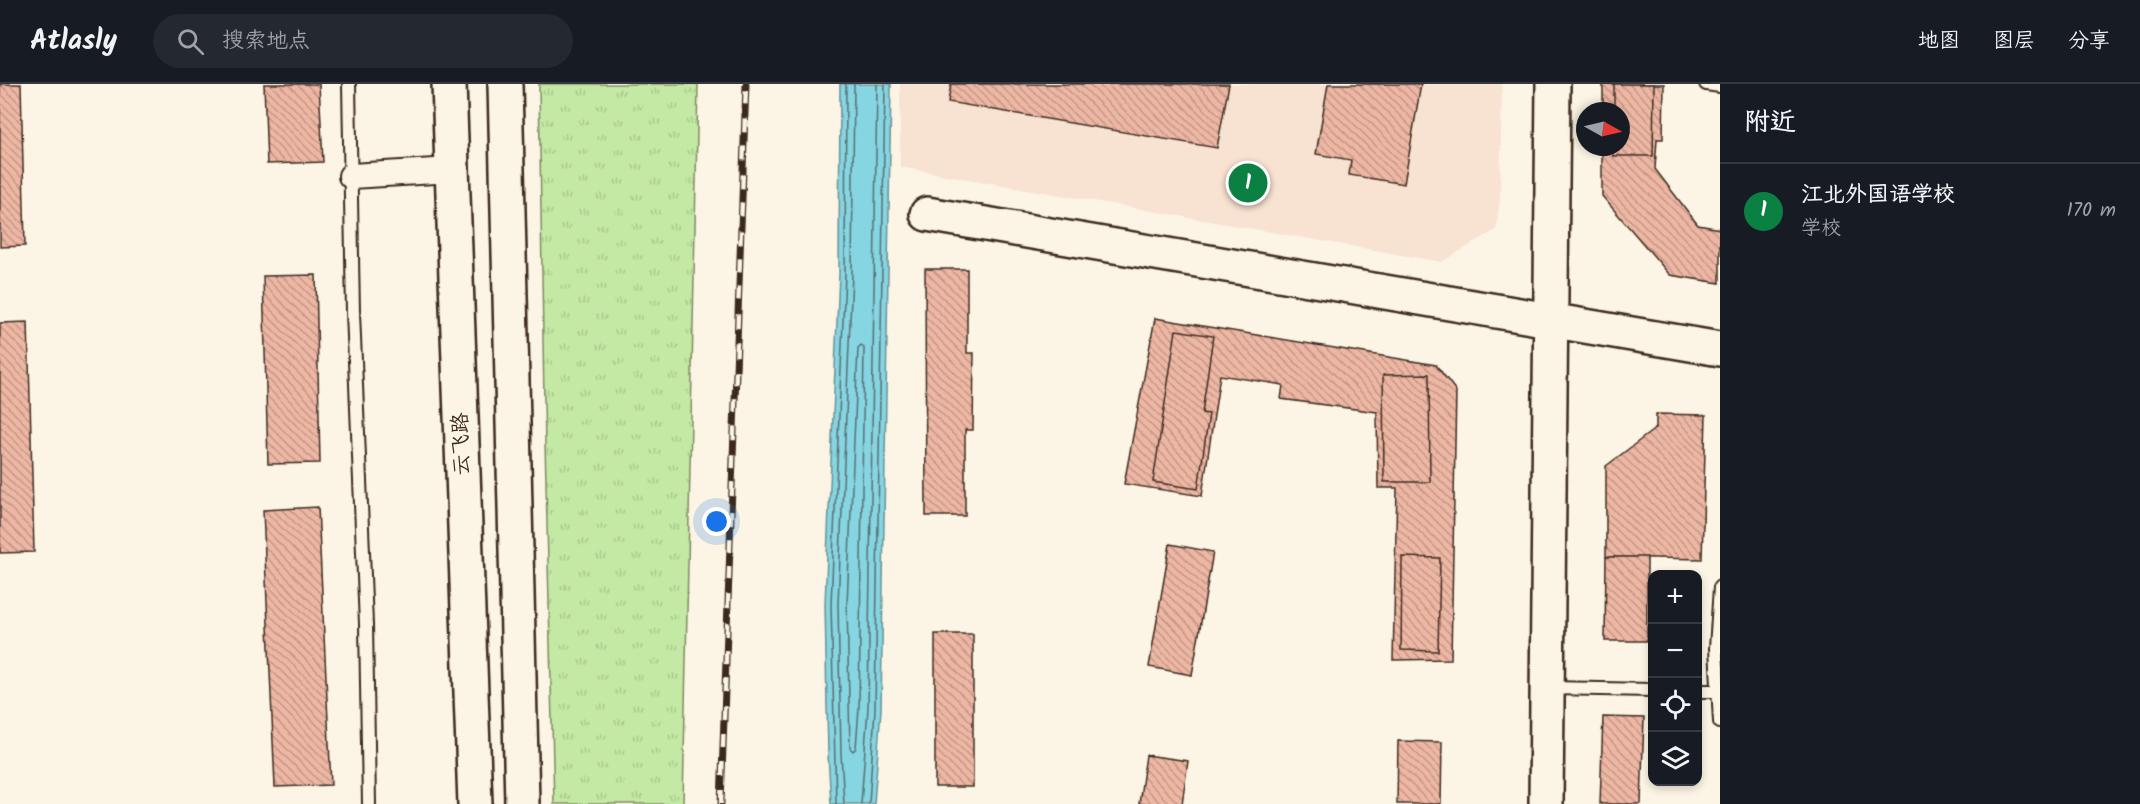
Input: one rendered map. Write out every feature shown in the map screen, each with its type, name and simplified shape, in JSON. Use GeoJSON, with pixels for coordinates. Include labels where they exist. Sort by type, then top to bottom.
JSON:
{"type":"FeatureCollection","features":[{"type":"Feature","properties":{"kind":"street","name":"云飞路"},"geometry":{"type":"LineString","coordinates":[[449,84],[475,804]]}},
{"type":"Feature","properties":{"kind":"street"},"geometry":{"type":"LineString","coordinates":[[505,84],[522,804]]}},
{"type":"Feature","properties":{"kind":"street"},"geometry":{"type":"LineString","coordinates":[[1546,804],[1553,84]]}},
{"type":"Feature","properties":{"kind":"street"},"geometry":{"type":"LineString","coordinates":[[351,176],[452,170]]}},
{"type":"Feature","properties":{"kind":"street"},"geometry":{"type":"LineString","coordinates":[[927,214],[1720,349]]}},
{"type":"Feature","properties":{"kind":"lane"},"geometry":{"type":"LineString","coordinates":[[349,84],[353,313],[366,624],[369,804]]}},
{"type":"Feature","properties":{"kind":"lane"},"geometry":{"type":"LineString","coordinates":[[1706,84],[1720,86]]}},
{"type":"Feature","properties":{"kind":"lane"},"geometry":{"type":"LineString","coordinates":[[1720,587],[1716,648],[1720,722]]}},
{"type":"Feature","properties":{"kind":"lane"},"geometry":{"type":"LineString","coordinates":[[1548,688],[1648,690]]}},
{"type":"Feature","properties":{"kind":"lane"},"geometry":{"type":"LineString","coordinates":[[1702,691],[1718,691]]}},
{"type":"Feature","properties":{"kind":"shaded area"},"geometry":{"type":"Polygon","coordinates":[[[900,84],[1502,84],[1500,200],[1496,230],[1442,262],[900,167],[900,84]]]}},
{"type":"Feature","properties":{"kind":"green space"},"geometry":{"type":"Polygon","coordinates":[[[539,84],[698,84],[683,804],[554,804],[539,84]]]}},
{"type":"Feature","properties":{"kind":"water"},"geometry":{"type":"Polygon","coordinates":[[[840,84],[891,84],[881,709],[874,804],[831,804],[828,755],[825,604],[839,274],[840,84]]]}},
{"type":"Feature","properties":{"kind":"building"},"geometry":{"type":"Polygon","coordinates":[[[0,84],[21,84],[25,246],[0,247],[0,84]]]}},
{"type":"Feature","properties":{"kind":"building"},"geometry":{"type":"Polygon","coordinates":[[[264,84],[319,84],[323,162],[267,164],[264,84]]]}},
{"type":"Feature","properties":{"kind":"building"},"geometry":{"type":"Polygon","coordinates":[[[951,84],[1229,84],[1217,148],[948,102],[951,84]]]}},
{"type":"Feature","properties":{"kind":"building"},"geometry":{"type":"Polygon","coordinates":[[[1328,84],[1421,84],[1404,184],[1349,175],[1351,160],[1316,154],[1328,84]]]}},
{"type":"Feature","properties":{"kind":"building"},"geometry":{"type":"Polygon","coordinates":[[[1603,84],[1664,84],[1663,139],[1657,139],[1655,169],[1698,225],[1720,229],[1720,283],[1670,275],[1602,196],[1602,156],[1630,156],[1630,102],[1603,102],[1603,84]]]}},
{"type":"Feature","properties":{"kind":"building"},"geometry":{"type":"Polygon","coordinates":[[[1614,84],[1654,84],[1653,156],[1630,156],[1630,102],[1614,102],[1614,84]]]}},
{"type":"Feature","properties":{"kind":"building"},"geometry":{"type":"Polygon","coordinates":[[[925,269],[967,269],[967,353],[974,353],[973,430],[965,430],[965,516],[926,516],[925,269]]]}},
{"type":"Feature","properties":{"kind":"building"},"geometry":{"type":"Polygon","coordinates":[[[316,275],[320,463],[268,464],[263,276],[316,275]]]}},
{"type":"Feature","properties":{"kind":"building"},"geometry":{"type":"Polygon","coordinates":[[[1155,318],[1436,365],[1456,391],[1451,659],[1393,660],[1397,488],[1378,488],[1377,412],[1281,399],[1283,385],[1220,375],[1202,496],[1124,484],[1155,318]]]}},
{"type":"Feature","properties":{"kind":"building"},"geometry":{"type":"Polygon","coordinates":[[[28,322],[34,552],[0,553],[0,323],[28,322]]]}},
{"type":"Feature","properties":{"kind":"building"},"geometry":{"type":"Polygon","coordinates":[[[1176,330],[1213,336],[1202,413],[1209,414],[1198,489],[1153,482],[1176,330]]]}},
{"type":"Feature","properties":{"kind":"building"},"geometry":{"type":"Polygon","coordinates":[[[1429,374],[1430,482],[1384,482],[1383,375],[1429,374]]]}},
{"type":"Feature","properties":{"kind":"building"},"geometry":{"type":"Polygon","coordinates":[[[1656,414],[1706,415],[1702,559],[1606,557],[1606,466],[1656,428],[1656,414]]]}},
{"type":"Feature","properties":{"kind":"building"},"geometry":{"type":"Polygon","coordinates":[[[318,507],[331,785],[275,787],[263,510],[318,507]]]}},
{"type":"Feature","properties":{"kind":"building"},"geometry":{"type":"Polygon","coordinates":[[[1170,544],[1213,552],[1192,675],[1149,667],[1170,544]]]}},
{"type":"Feature","properties":{"kind":"building"},"geometry":{"type":"Polygon","coordinates":[[[1402,557],[1440,558],[1438,651],[1401,650],[1402,557]]]}},
{"type":"Feature","properties":{"kind":"building"},"geometry":{"type":"Polygon","coordinates":[[[1606,557],[1647,557],[1647,641],[1605,641],[1606,557]]]}},
{"type":"Feature","properties":{"kind":"building"},"geometry":{"type":"Polygon","coordinates":[[[935,634],[973,634],[973,787],[935,787],[935,634]]]}},
{"type":"Feature","properties":{"kind":"building"},"geometry":{"type":"Polygon","coordinates":[[[1603,717],[1644,718],[1641,804],[1600,804],[1603,717]]]}},
{"type":"Feature","properties":{"kind":"building"},"geometry":{"type":"Polygon","coordinates":[[[1398,741],[1442,742],[1441,804],[1397,804],[1398,741]]]}},
{"type":"Feature","properties":{"kind":"building"},"geometry":{"type":"Polygon","coordinates":[[[1146,755],[1188,761],[1182,804],[1139,804],[1146,755]]]}},
{"type":"Feature","properties":{"kind":"railway"},"geometry":{"type":"LineString","coordinates":[[721,804],[746,84]]}},
{"type":"Feature","properties":{"kind":"place","name":"江北外国语学校"},"geometry":{"type":"Point","coordinates":[1248,183]}}]}
